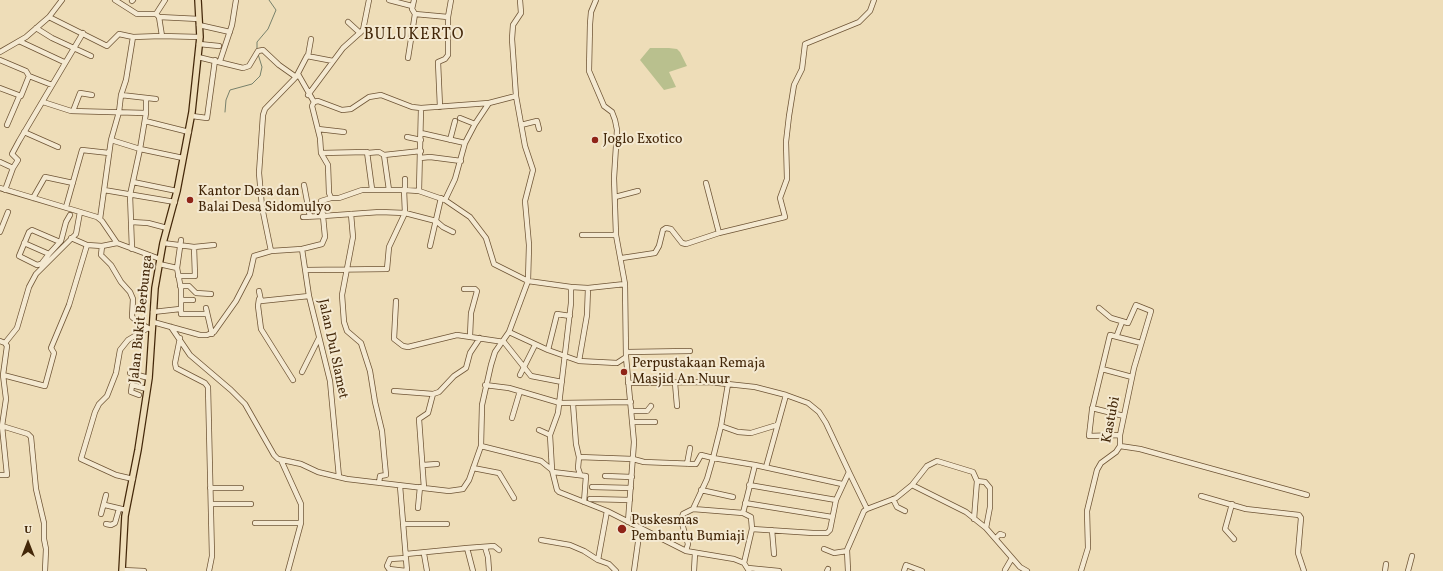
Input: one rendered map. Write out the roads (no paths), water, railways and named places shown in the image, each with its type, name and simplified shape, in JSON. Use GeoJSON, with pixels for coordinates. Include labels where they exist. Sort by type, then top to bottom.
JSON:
{"type":"FeatureCollection","features":[{"type":"Feature","properties":{"kind":"main road","name":"Jalan Bukit Berbunga"},"geometry":{"type":"LineString","coordinates":[[122,570],[126,510],[133,479],[149,378],[150,329],[153,322],[159,262],[163,242],[175,202],[192,116],[200,37],[198,0]]}},
{"type":"Feature","properties":{"kind":"street"},"geometry":{"type":"LineString","coordinates":[[0,52],[19,41],[36,28],[49,17],[62,0]]}},
{"type":"Feature","properties":{"kind":"street"},"geometry":{"type":"LineString","coordinates":[[115,0],[136,14],[199,22],[230,32]]}},
{"type":"Feature","properties":{"kind":"street"},"geometry":{"type":"LineString","coordinates":[[158,0],[164,1],[157,16],[162,36]]}},
{"type":"Feature","properties":{"kind":"street"},"geometry":{"type":"LineString","coordinates":[[220,61],[230,32],[236,0]]}},
{"type":"Feature","properties":{"kind":"street"},"geometry":{"type":"LineString","coordinates":[[308,95],[333,61],[365,26],[369,0]]}},
{"type":"Feature","properties":{"kind":"street"},"geometry":{"type":"LineString","coordinates":[[389,0],[412,6]]}},
{"type":"Feature","properties":{"kind":"street"},"geometry":{"type":"LineString","coordinates":[[408,58],[415,14],[412,6],[414,0]]}},
{"type":"Feature","properties":{"kind":"street"},"geometry":{"type":"LineString","coordinates":[[440,107],[438,62],[445,59],[448,55],[448,17],[451,0]]}},
{"type":"Feature","properties":{"kind":"street"},"geometry":{"type":"LineString","coordinates":[[171,327],[180,338],[190,355],[245,404],[274,455],[281,460],[301,464],[318,472],[343,478],[379,481],[400,486],[423,486],[449,492],[460,490],[466,485],[481,446],[482,405],[495,352],[504,342],[509,332],[528,281],[529,245],[525,201],[533,170],[524,146],[516,96],[512,39],[513,25],[521,13],[520,0]]}},
{"type":"Feature","properties":{"kind":"street"},"geometry":{"type":"LineString","coordinates":[[596,0],[591,12],[588,71],[604,106],[612,112],[615,120],[616,236],[618,250],[622,258],[625,284],[628,383],[633,422],[632,477],[628,522]]}},
{"type":"Feature","properties":{"kind":"street"},"geometry":{"type":"LineString","coordinates":[[622,258],[655,252],[659,246],[663,230],[666,228],[674,232],[682,243],[686,244],[719,233],[785,216],[780,198],[787,179],[786,142],[789,116],[794,85],[802,69],[805,44],[859,22],[870,11],[874,0]]}},
{"type":"Feature","properties":{"kind":"street"},"geometry":{"type":"LineString","coordinates":[[415,14],[448,17]]}},
{"type":"Feature","properties":{"kind":"street"},"geometry":{"type":"LineString","coordinates":[[49,17],[107,46],[118,34],[132,37],[200,37]]}},
{"type":"Feature","properties":{"kind":"street"},"geometry":{"type":"LineString","coordinates":[[348,22],[360,33]]}},
{"type":"Feature","properties":{"kind":"street"},"geometry":{"type":"LineString","coordinates":[[36,28],[52,38],[91,56]]}},
{"type":"Feature","properties":{"kind":"street"},"geometry":{"type":"LineString","coordinates":[[83,33],[64,62],[43,102],[12,154],[18,160],[2,189],[66,207],[100,219],[117,243],[159,262],[177,268]]}},
{"type":"Feature","properties":{"kind":"street"},"geometry":{"type":"LineString","coordinates":[[100,219],[111,140],[126,80],[132,37]]}},
{"type":"Feature","properties":{"kind":"street"},"geometry":{"type":"LineString","coordinates":[[271,251],[262,207],[258,173],[263,115],[265,109],[297,75],[308,56],[311,39]]}},
{"type":"Feature","properties":{"kind":"street"},"geometry":{"type":"LineString","coordinates":[[19,41],[64,62]]}},
{"type":"Feature","properties":{"kind":"street"},"geometry":{"type":"LineString","coordinates":[[199,44],[219,46]]}},
{"type":"Feature","properties":{"kind":"street"},"geometry":{"type":"LineString","coordinates":[[198,57],[245,68],[257,52],[264,50],[278,65],[297,75],[308,95],[314,102]]}},
{"type":"Feature","properties":{"kind":"street"},"geometry":{"type":"LineString","coordinates":[[308,56],[333,61]]}},
{"type":"Feature","properties":{"kind":"street"},"geometry":{"type":"LineString","coordinates":[[0,60],[26,71],[29,76],[52,85]]}},
{"type":"Feature","properties":{"kind":"street"},"geometry":{"type":"LineString","coordinates":[[192,116],[207,118],[215,60]]}},
{"type":"Feature","properties":{"kind":"street"},"geometry":{"type":"LineString","coordinates":[[7,125],[19,97],[22,96],[29,76]]}},
{"type":"Feature","properties":{"kind":"street"},"geometry":{"type":"LineString","coordinates":[[0,88],[19,97]]}},
{"type":"Feature","properties":{"kind":"street"},"geometry":{"type":"LineString","coordinates":[[73,111],[80,93],[92,95]]}},
{"type":"Feature","properties":{"kind":"street"},"geometry":{"type":"LineString","coordinates":[[314,102],[318,101],[342,110],[350,109],[369,97],[381,95],[412,107],[421,108],[489,103],[516,96]]}},
{"type":"Feature","properties":{"kind":"street"},"geometry":{"type":"LineString","coordinates":[[121,96],[156,99]]}},
{"type":"Feature","properties":{"kind":"street"},"geometry":{"type":"LineString","coordinates":[[132,249],[130,195],[145,121],[146,98]]}},
{"type":"Feature","properties":{"kind":"street"},"geometry":{"type":"LineString","coordinates":[[43,102],[64,110],[73,111],[146,113]]}},
{"type":"Feature","properties":{"kind":"street"},"geometry":{"type":"LineString","coordinates":[[314,102],[312,106],[318,129],[321,153],[328,165],[330,198]]}},
{"type":"Feature","properties":{"kind":"street"},"geometry":{"type":"LineString","coordinates":[[430,246],[443,199],[453,184],[461,161],[465,143],[475,124],[489,103]]}},
{"type":"Feature","properties":{"kind":"street"},"geometry":{"type":"LineString","coordinates":[[419,191],[421,108]]}},
{"type":"Feature","properties":{"kind":"street"},"geometry":{"type":"LineString","coordinates":[[460,118],[475,124]]}},
{"type":"Feature","properties":{"kind":"street"},"geometry":{"type":"LineString","coordinates":[[145,121],[189,132]]}},
{"type":"Feature","properties":{"kind":"street"},"geometry":{"type":"LineString","coordinates":[[450,140],[455,121]]}},
{"type":"Feature","properties":{"kind":"street"},"geometry":{"type":"LineString","coordinates":[[521,125],[537,121],[540,129]]}},
{"type":"Feature","properties":{"kind":"street"},"geometry":{"type":"LineString","coordinates":[[318,129],[344,132]]}},
{"type":"Feature","properties":{"kind":"street"},"geometry":{"type":"LineString","coordinates":[[24,132],[58,147]]}},
{"type":"Feature","properties":{"kind":"street"},"geometry":{"type":"LineString","coordinates":[[421,133],[465,143]]}},
{"type":"Feature","properties":{"kind":"street"},"geometry":{"type":"LineString","coordinates":[[407,137],[420,140]]}},
{"type":"Feature","properties":{"kind":"street"},"geometry":{"type":"LineString","coordinates":[[111,140],[140,149],[183,158]]}},
{"type":"Feature","properties":{"kind":"street"},"geometry":{"type":"LineString","coordinates":[[66,207],[82,150],[109,153]]}},
{"type":"Feature","properties":{"kind":"street"},"geometry":{"type":"LineString","coordinates":[[321,153],[364,151],[367,153],[380,152],[384,155],[421,151]]}},
{"type":"Feature","properties":{"kind":"street"},"geometry":{"type":"LineString","coordinates":[[367,153],[372,189]]}},
{"type":"Feature","properties":{"kind":"street"},"geometry":{"type":"LineString","coordinates":[[384,155],[389,190]]}},
{"type":"Feature","properties":{"kind":"street"},"geometry":{"type":"LineString","coordinates":[[420,158],[430,157],[461,161]]}},
{"type":"Feature","properties":{"kind":"street"},"geometry":{"type":"LineString","coordinates":[[0,162],[13,168]]}},
{"type":"Feature","properties":{"kind":"street"},"geometry":{"type":"LineString","coordinates":[[33,198],[45,177],[73,183]]}},
{"type":"Feature","properties":{"kind":"street"},"geometry":{"type":"LineString","coordinates":[[306,270],[388,268],[389,247],[406,213],[404,190],[405,179]]}},
{"type":"Feature","properties":{"kind":"street"},"geometry":{"type":"LineString","coordinates":[[133,182],[177,191]]}},
{"type":"Feature","properties":{"kind":"street"},"geometry":{"type":"LineString","coordinates":[[706,183],[719,233]]}},
{"type":"Feature","properties":{"kind":"street"},"geometry":{"type":"LineString","coordinates":[[304,185],[310,217]]}},
{"type":"Feature","properties":{"kind":"street"},"geometry":{"type":"LineString","coordinates":[[153,322],[200,335],[212,334],[218,328],[236,301],[250,274],[254,256],[271,251],[302,250],[320,245],[325,241],[321,201],[372,189],[419,191],[443,199],[474,220],[486,238],[490,247],[493,262],[496,267],[528,281],[588,288],[625,284]]}},
{"type":"Feature","properties":{"kind":"street"},"geometry":{"type":"LineString","coordinates":[[104,190],[175,202]]}},
{"type":"Feature","properties":{"kind":"street"},"geometry":{"type":"LineString","coordinates":[[615,197],[638,191]]}},
{"type":"Feature","properties":{"kind":"street"},"geometry":{"type":"LineString","coordinates":[[60,242],[32,230],[24,243],[19,256],[38,265],[42,263],[60,242],[72,209]]}},
{"type":"Feature","properties":{"kind":"street"},"geometry":{"type":"LineString","coordinates":[[0,232],[8,212]]}},
{"type":"Feature","properties":{"kind":"street"},"geometry":{"type":"LineString","coordinates":[[5,343],[17,328],[29,287],[36,274],[78,230],[80,212]]}},
{"type":"Feature","properties":{"kind":"street"},"geometry":{"type":"LineString","coordinates":[[303,217],[406,213],[436,220],[443,227],[453,232]]}},
{"type":"Feature","properties":{"kind":"street"},"geometry":{"type":"LineString","coordinates":[[351,214],[354,237],[342,295],[344,322],[347,331],[361,343],[368,366],[384,446],[386,475],[380,476],[379,481]]}},
{"type":"Feature","properties":{"kind":"street"},"geometry":{"type":"LineString","coordinates":[[131,222],[148,223],[167,228]]}},
{"type":"Feature","properties":{"kind":"street"},"geometry":{"type":"LineString","coordinates":[[582,235],[616,236]]}},
{"type":"Feature","properties":{"kind":"street"},"geometry":{"type":"LineString","coordinates":[[71,238],[87,245],[102,246],[117,243]]}},
{"type":"Feature","properties":{"kind":"street"},"geometry":{"type":"LineString","coordinates":[[163,242],[180,243],[194,247],[214,245]]}},
{"type":"Feature","properties":{"kind":"street"},"geometry":{"type":"LineString","coordinates":[[24,243],[49,254]]}},
{"type":"Feature","properties":{"kind":"street"},"geometry":{"type":"LineString","coordinates":[[180,243],[177,268],[180,286],[180,309],[182,315],[207,314]]}},
{"type":"Feature","properties":{"kind":"street"},"geometry":{"type":"LineString","coordinates":[[3,375],[45,386],[54,353],[51,348],[69,305],[87,245]]}},
{"type":"Feature","properties":{"kind":"street"},"geometry":{"type":"LineString","coordinates":[[102,246],[101,255],[111,265],[121,282],[130,292],[132,299],[132,316],[139,324],[150,329]]}},
{"type":"Feature","properties":{"kind":"street"},"geometry":{"type":"LineString","coordinates":[[178,276],[196,276],[194,247]]}},
{"type":"Feature","properties":{"kind":"street","name":"Jalan Dul Slamet"},"geometry":{"type":"LineString","coordinates":[[302,250],[309,296],[330,380],[343,478]]}},
{"type":"Feature","properties":{"kind":"street"},"geometry":{"type":"LineString","coordinates":[[180,286],[189,286],[196,293],[210,294]]}},
{"type":"Feature","properties":{"kind":"street"},"geometry":{"type":"LineString","coordinates":[[571,287],[570,316],[564,356],[560,403],[550,435],[552,471],[558,491],[607,511],[686,551],[728,558],[744,563],[748,569],[779,571]]}},
{"type":"Feature","properties":{"kind":"street"},"geometry":{"type":"LineString","coordinates":[[579,360],[587,315],[588,288]]}},
{"type":"Feature","properties":{"kind":"street"},"geometry":{"type":"LineString","coordinates":[[464,289],[475,289],[477,291],[471,313],[470,336]]}},
{"type":"Feature","properties":{"kind":"street"},"geometry":{"type":"LineString","coordinates":[[259,291],[258,306],[261,329],[293,380]]}},
{"type":"Feature","properties":{"kind":"street"},"geometry":{"type":"LineString","coordinates":[[259,299],[261,301],[309,296]]}},
{"type":"Feature","properties":{"kind":"street"},"geometry":{"type":"LineString","coordinates":[[181,300],[193,300]]}},
{"type":"Feature","properties":{"kind":"street"},"geometry":{"type":"LineString","coordinates":[[396,301],[394,339],[403,346],[408,347],[453,336],[470,336],[504,342],[532,377],[562,382]]}},
{"type":"Feature","properties":{"kind":"street","name":"Kastubi"},"geometry":{"type":"LineString","coordinates":[[1081,569],[1088,548],[1086,511],[1097,470],[1099,464],[1116,452],[1120,446],[1120,435],[1132,377],[1151,311],[1136,305],[1129,322],[1122,322]]}},
{"type":"Feature","properties":{"kind":"street"},"geometry":{"type":"LineString","coordinates":[[206,308],[212,334]]}},
{"type":"Feature","properties":{"kind":"street"},"geometry":{"type":"LineString","coordinates":[[1099,308],[1111,318],[1122,322],[1117,335]]}},
{"type":"Feature","properties":{"kind":"street"},"geometry":{"type":"LineString","coordinates":[[153,312],[180,309]]}},
{"type":"Feature","properties":{"kind":"street"},"geometry":{"type":"LineString","coordinates":[[548,350],[557,314],[570,316]]}},
{"type":"Feature","properties":{"kind":"street"},"geometry":{"type":"LineString","coordinates":[[133,479],[116,475],[81,459],[95,412],[99,404],[108,396],[116,372],[120,350],[128,340],[150,329]]}},
{"type":"Feature","properties":{"kind":"street"},"geometry":{"type":"LineString","coordinates":[[509,332],[548,350],[579,360],[618,363],[627,354],[690,351]]}},
{"type":"Feature","properties":{"kind":"street"},"geometry":{"type":"LineString","coordinates":[[1120,435],[1088,436],[1092,408],[1110,335],[1117,335],[1141,342]]}},
{"type":"Feature","properties":{"kind":"street"},"geometry":{"type":"LineString","coordinates":[[180,338],[175,363],[176,368],[205,383],[208,387],[212,559],[209,571]]}},
{"type":"Feature","properties":{"kind":"street"},"geometry":{"type":"LineString","coordinates":[[302,372],[319,338]]}},
{"type":"Feature","properties":{"kind":"street"},"geometry":{"type":"LineString","coordinates":[[394,391],[433,394],[439,392],[454,376],[466,368],[470,353],[480,338]]}},
{"type":"Feature","properties":{"kind":"street"},"geometry":{"type":"LineString","coordinates":[[0,341],[5,343]]}},
{"type":"Feature","properties":{"kind":"street"},"geometry":{"type":"LineString","coordinates":[[0,475],[7,475],[2,426],[6,399],[3,375],[7,346],[5,343]]}},
{"type":"Feature","properties":{"kind":"street"},"geometry":{"type":"LineString","coordinates":[[520,375],[536,345]]}},
{"type":"Feature","properties":{"kind":"street"},"geometry":{"type":"LineString","coordinates":[[1102,369],[1132,377]]}},
{"type":"Feature","properties":{"kind":"street"},"geometry":{"type":"LineString","coordinates":[[130,373],[149,378]]}},
{"type":"Feature","properties":{"kind":"street"},"geometry":{"type":"LineString","coordinates":[[628,383],[728,384],[755,387],[786,395],[808,403],[819,412],[826,422],[867,508]]}},
{"type":"Feature","properties":{"kind":"street"},"geometry":{"type":"LineString","coordinates":[[675,383],[677,406]]}},
{"type":"Feature","properties":{"kind":"street"},"geometry":{"type":"LineString","coordinates":[[693,509],[702,490],[713,458],[721,426],[728,384]]}},
{"type":"Feature","properties":{"kind":"street"},"geometry":{"type":"LineString","coordinates":[[139,395],[131,392],[132,385],[147,389]]}},
{"type":"Feature","properties":{"kind":"street"},"geometry":{"type":"LineString","coordinates":[[486,385],[520,391],[560,403],[631,402]]}},
{"type":"Feature","properties":{"kind":"street"},"geometry":{"type":"LineString","coordinates":[[512,418],[520,391]]}},
{"type":"Feature","properties":{"kind":"street"},"geometry":{"type":"LineString","coordinates":[[418,508],[423,486],[423,465],[419,420],[428,413],[433,394]]}},
{"type":"Feature","properties":{"kind":"street"},"geometry":{"type":"LineString","coordinates":[[766,467],[786,395]]}},
{"type":"Feature","properties":{"kind":"street"},"geometry":{"type":"LineString","coordinates":[[573,404],[576,444],[579,456],[578,468],[580,474]]}},
{"type":"Feature","properties":{"kind":"street"},"geometry":{"type":"LineString","coordinates":[[632,411],[647,411],[651,406]]}},
{"type":"Feature","properties":{"kind":"street"},"geometry":{"type":"LineString","coordinates":[[1092,408],[1124,416]]}},
{"type":"Feature","properties":{"kind":"street"},"geometry":{"type":"LineString","coordinates":[[633,422],[655,422]]}},
{"type":"Feature","properties":{"kind":"street"},"geometry":{"type":"LineString","coordinates":[[721,426],[738,432],[751,433],[777,425]]}},
{"type":"Feature","properties":{"kind":"street"},"geometry":{"type":"LineString","coordinates":[[2,426],[28,434],[31,437],[36,489],[45,527],[45,571]]}},
{"type":"Feature","properties":{"kind":"street"},"geometry":{"type":"LineString","coordinates":[[540,430],[550,435]]}},
{"type":"Feature","properties":{"kind":"street"},"geometry":{"type":"LineString","coordinates":[[481,446],[534,459],[548,465],[552,471]]}},
{"type":"Feature","properties":{"kind":"street"},"geometry":{"type":"LineString","coordinates":[[1120,446],[1140,449],[1307,495]]}},
{"type":"Feature","properties":{"kind":"street"},"geometry":{"type":"LineString","coordinates":[[687,464],[690,448]]}},
{"type":"Feature","properties":{"kind":"street"},"geometry":{"type":"LineString","coordinates":[[579,456],[632,459],[644,462],[697,464],[701,455],[766,467],[842,484]]}},
{"type":"Feature","properties":{"kind":"street"},"geometry":{"type":"LineString","coordinates":[[281,460],[301,501],[300,523],[288,571]]}},
{"type":"Feature","properties":{"kind":"street"},"geometry":{"type":"LineString","coordinates":[[848,571],[847,552],[867,508],[893,499],[912,485],[929,465],[937,461],[973,472],[977,481],[974,519]]}},
{"type":"Feature","properties":{"kind":"street"},"geometry":{"type":"LineString","coordinates":[[423,465],[437,464]]}},
{"type":"Feature","properties":{"kind":"street"},"geometry":{"type":"LineString","coordinates":[[743,513],[755,465]]}},
{"type":"Feature","properties":{"kind":"street"},"geometry":{"type":"LineString","coordinates":[[473,468],[499,473],[514,498]]}},
{"type":"Feature","properties":{"kind":"street"},"geometry":{"type":"LineString","coordinates":[[552,471],[586,476],[584,502]]}},
{"type":"Feature","properties":{"kind":"street"},"geometry":{"type":"LineString","coordinates":[[752,529],[827,533],[830,530],[836,500],[842,484],[849,472]]}},
{"type":"Feature","properties":{"kind":"street"},"geometry":{"type":"LineString","coordinates":[[605,476],[632,477]]}},
{"type":"Feature","properties":{"kind":"street"},"geometry":{"type":"LineString","coordinates":[[977,481],[985,482],[990,488],[990,507],[986,528]]}},
{"type":"Feature","properties":{"kind":"street"},"geometry":{"type":"LineString","coordinates":[[749,485],[836,500]]}},
{"type":"Feature","properties":{"kind":"street"},"geometry":{"type":"LineString","coordinates":[[912,485],[944,500],[974,519],[996,538],[1020,567],[1027,571]]}},
{"type":"Feature","properties":{"kind":"street"},"geometry":{"type":"LineString","coordinates":[[400,486],[402,524],[406,556],[407,571],[389,569],[387,566],[390,559],[406,556],[494,546],[499,550]]}},
{"type":"Feature","properties":{"kind":"street"},"geometry":{"type":"LineString","coordinates":[[592,487],[631,488]]}},
{"type":"Feature","properties":{"kind":"street"},"geometry":{"type":"LineString","coordinates":[[210,488],[241,488]]}},
{"type":"Feature","properties":{"kind":"street"},"geometry":{"type":"LineString","coordinates":[[702,490],[733,497]]}},
{"type":"Feature","properties":{"kind":"street"},"geometry":{"type":"LineString","coordinates":[[101,514],[105,505],[106,495]]}},
{"type":"Feature","properties":{"kind":"street"},"geometry":{"type":"LineString","coordinates":[[1201,496],[1252,510],[1280,512],[1300,516],[1298,553],[1304,571]]}},
{"type":"Feature","properties":{"kind":"street"},"geometry":{"type":"LineString","coordinates":[[590,499],[630,500]]}},
{"type":"Feature","properties":{"kind":"street"},"geometry":{"type":"LineString","coordinates":[[893,499],[897,507],[906,511]]}},
{"type":"Feature","properties":{"kind":"street"},"geometry":{"type":"LineString","coordinates":[[745,503],[832,517]]}},
{"type":"Feature","properties":{"kind":"street"},"geometry":{"type":"LineString","coordinates":[[211,504],[251,504]]}},
{"type":"Feature","properties":{"kind":"street"},"geometry":{"type":"LineString","coordinates":[[1232,504],[1225,529],[1234,539]]}},
{"type":"Feature","properties":{"kind":"street"},"geometry":{"type":"LineString","coordinates":[[105,505],[126,510]]}},
{"type":"Feature","properties":{"kind":"street"},"geometry":{"type":"LineString","coordinates":[[106,524],[111,525],[115,523],[118,509]]}},
{"type":"Feature","properties":{"kind":"street"},"geometry":{"type":"LineString","coordinates":[[686,551],[688,544],[681,520],[684,514],[693,509],[743,513],[751,516],[752,529],[744,563]]}},
{"type":"Feature","properties":{"kind":"street"},"geometry":{"type":"LineString","coordinates":[[598,560],[607,511]]}},
{"type":"Feature","properties":{"kind":"street"},"geometry":{"type":"LineString","coordinates":[[255,523],[300,523]]}},
{"type":"Feature","properties":{"kind":"street"},"geometry":{"type":"LineString","coordinates":[[402,524],[447,524]]}},
{"type":"Feature","properties":{"kind":"street"},"geometry":{"type":"LineString","coordinates":[[634,571],[640,528]]}},
{"type":"Feature","properties":{"kind":"street"},"geometry":{"type":"LineString","coordinates":[[772,530],[774,554]]}},
{"type":"Feature","properties":{"kind":"street"},"geometry":{"type":"LineString","coordinates":[[996,538],[1000,534],[1003,534]]}},
{"type":"Feature","properties":{"kind":"street"},"geometry":{"type":"LineString","coordinates":[[541,540],[570,545],[584,551],[598,560],[609,564],[616,571]]}},
{"type":"Feature","properties":{"kind":"street"},"geometry":{"type":"LineString","coordinates":[[485,547],[488,557],[489,571]]}},
{"type":"Feature","properties":{"kind":"street"},"geometry":{"type":"LineString","coordinates":[[467,548],[473,571]]}},
{"type":"Feature","properties":{"kind":"street"},"geometry":{"type":"LineString","coordinates":[[824,549],[834,553],[847,552]]}},
{"type":"Feature","properties":{"kind":"street"},"geometry":{"type":"LineString","coordinates":[[694,571],[695,553]]}},
{"type":"Feature","properties":{"kind":"street"},"geometry":{"type":"LineString","coordinates":[[424,554],[427,571]]}},
{"type":"Feature","properties":{"kind":"street"},"geometry":{"type":"LineString","coordinates":[[1408,571],[1412,556]]}},
{"type":"Feature","properties":{"kind":"street"},"geometry":{"type":"LineString","coordinates":[[1005,570],[1012,558]]}},
{"type":"Feature","properties":{"kind":"street"},"geometry":{"type":"LineString","coordinates":[[609,564],[609,571]]}},
{"type":"Feature","properties":{"kind":"street"},"geometry":{"type":"LineString","coordinates":[[1384,571],[1386,564]]}},
{"type":"Feature","properties":{"kind":"street"},"geometry":{"type":"LineString","coordinates":[[904,571],[905,565],[922,571]]}},
{"type":"Feature","properties":{"kind":"street"},"geometry":{"type":"LineString","coordinates":[[122,570],[144,571]]}},
{"type":"Feature","properties":{"kind":"waterway"},"geometry":{"type":"LineString","coordinates":[[257,49],[257,42],[268,29],[276,10],[269,0]]}},
{"type":"Feature","properties":{"kind":"waterway"},"geometry":{"type":"LineString","coordinates":[[225,112],[226,100],[230,90],[252,84],[260,76],[262,67],[258,54]]}},
{"type":"Feature","properties":{"kind":"place","name":"Joglo Exotico"},"geometry":{"type":"Point","coordinates":[595,140]}},
{"type":"Feature","properties":{"kind":"place","name":"Kantor Desa dan Balai Desa Sidomulyo"},"geometry":{"type":"Point","coordinates":[190,200]}},
{"type":"Feature","properties":{"kind":"place","name":"Perpustakaan Remaja Masjid An Nuur"},"geometry":{"type":"Point","coordinates":[624,372]}},
{"type":"Feature","properties":{"kind":"place","name":"Puskesmas Pembantu Bumiaji"},"geometry":{"type":"Point","coordinates":[622,529]}},
{"type":"Feature","properties":{"kind":"district","name":"BULUKERTO"},"geometry":{"type":"Point","coordinates":[414,36]}}]}
